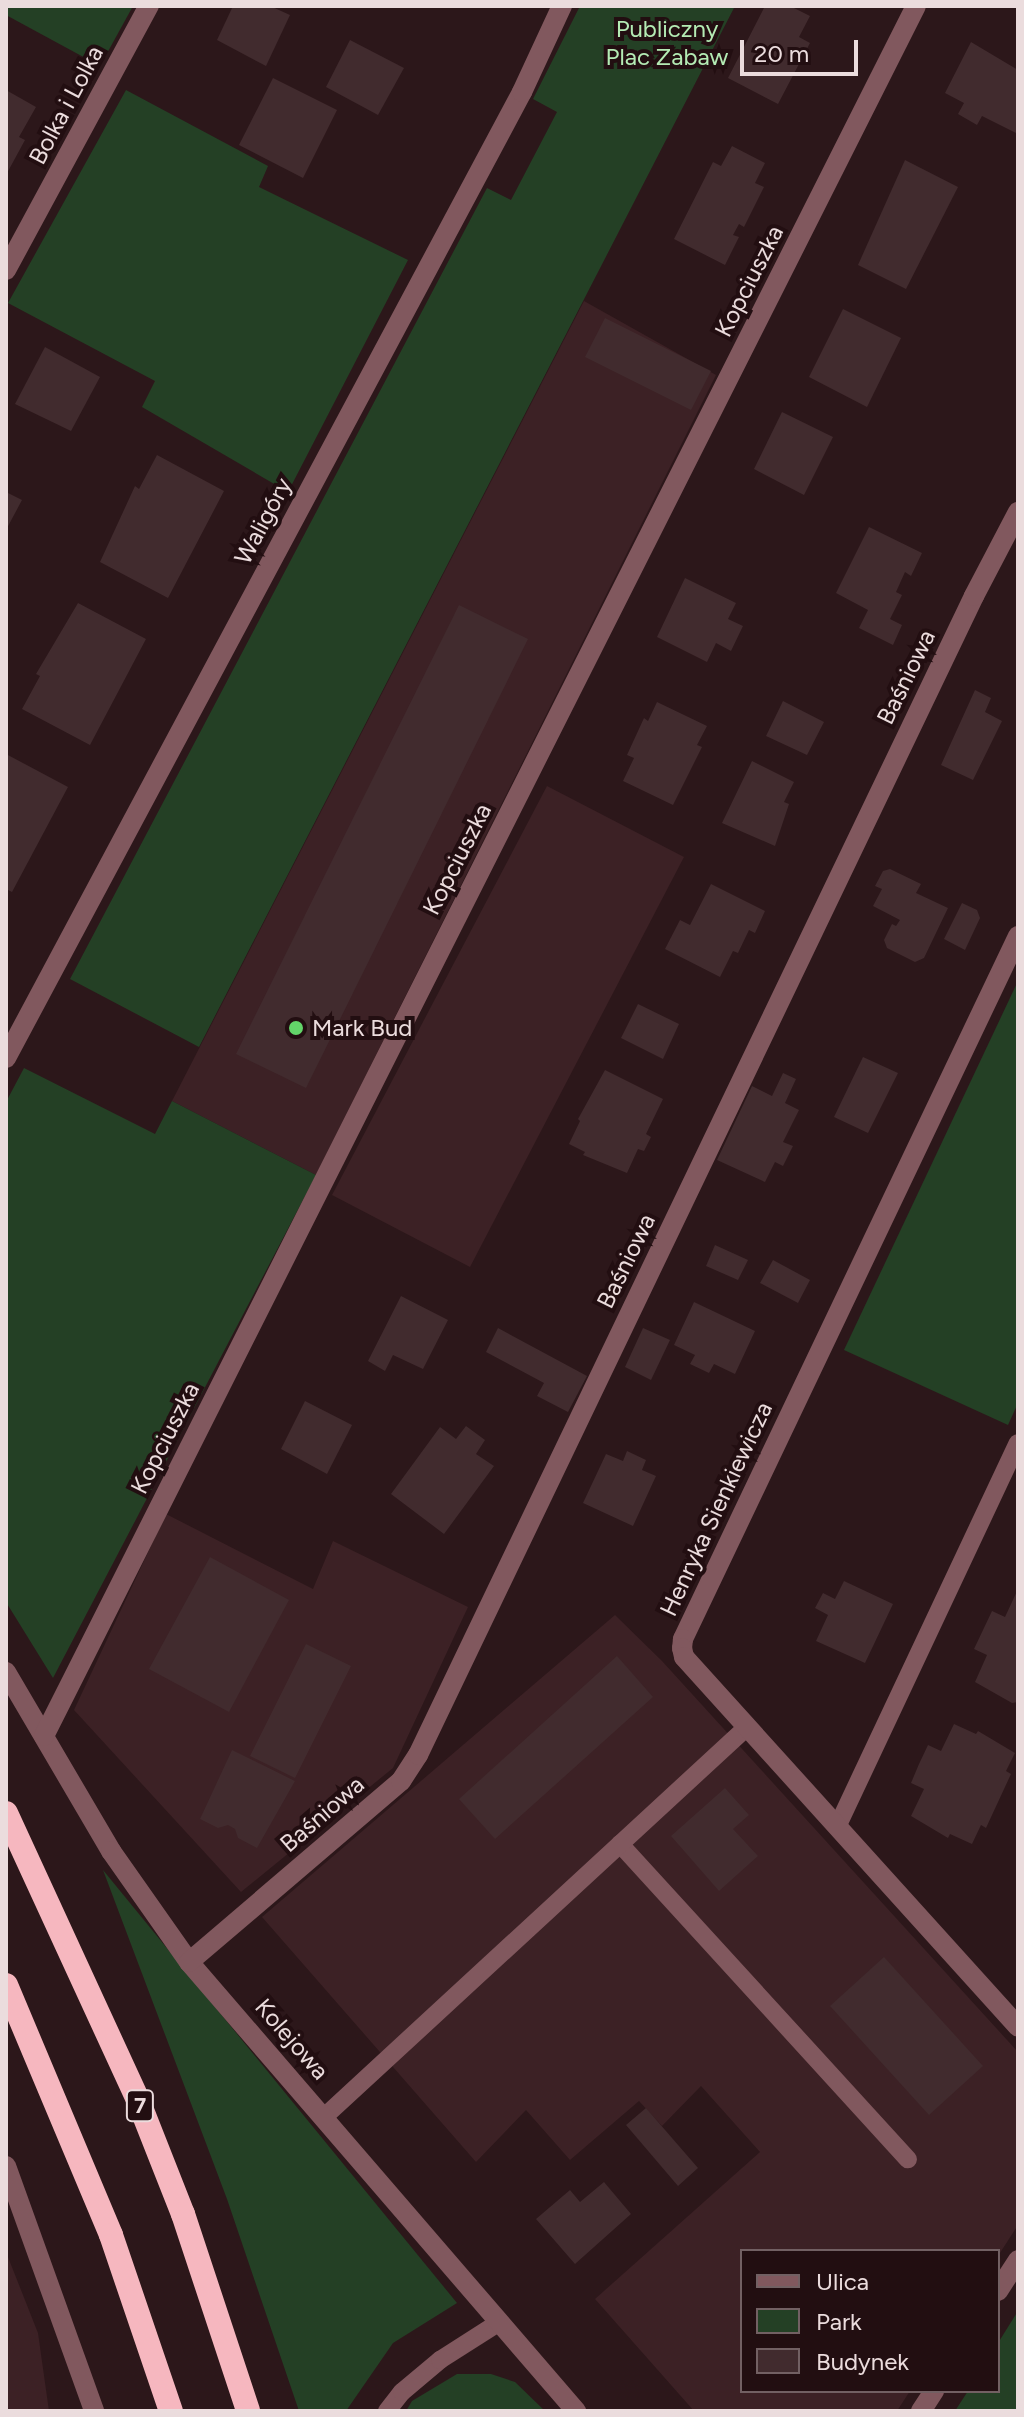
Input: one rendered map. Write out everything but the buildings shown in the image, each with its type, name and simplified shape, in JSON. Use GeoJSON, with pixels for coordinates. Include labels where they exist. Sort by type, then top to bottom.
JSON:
{"type":"FeatureCollection","features":[{"type":"Feature","properties":{"kind":"highway","name":"7"},"geometry":{"type":"LineString","coordinates":[[6,1813],[133,2088],[192,2240],[248,2411]]}},
{"type":"Feature","properties":{"kind":"highway"},"geometry":{"type":"LineString","coordinates":[[6,1985],[111,2235],[171,2411]]}},
{"type":"Feature","properties":{"kind":"street","name":"Bolka i Lolka"},"geometry":{"type":"LineString","coordinates":[[6,270],[149,6]]}},
{"type":"Feature","properties":{"kind":"street","name":"Waligóry"},"geometry":{"type":"LineString","coordinates":[[6,1058],[522,92],[562,6]]}},
{"type":"Feature","properties":{"kind":"street","name":"Kopciuszka"},"geometry":{"type":"LineString","coordinates":[[44,1736],[916,6]]}},
{"type":"Feature","properties":{"kind":"street","name":"Baśniowa"},"geometry":{"type":"LineString","coordinates":[[189,1962],[401,1781],[418,1755],[974,596],[1018,512]]}},
{"type":"Feature","properties":{"kind":"street","name":"Henryka Sienkiewicza"},"geometry":{"type":"LineString","coordinates":[[1018,936],[683,1639],[684,1657],[1018,2027]]}},
{"type":"Feature","properties":{"kind":"street","name":"Kolejowa"},"geometry":{"type":"LineString","coordinates":[[6,1672],[111,1851],[189,1962],[576,2411]]}},
{"type":"Feature","properties":{"kind":"street"},"geometry":{"type":"LineString","coordinates":[[6,2166],[94,2411]]}},
{"type":"Feature","properties":{"kind":"street"},"geometry":{"type":"LineString","coordinates":[[1000,2288],[1018,2260]]}},
{"type":"Feature","properties":{"kind":"street"},"geometry":{"type":"LineString","coordinates":[[921,2411],[933,2393]]}},
{"type":"Feature","properties":{"kind":"lane"},"geometry":{"type":"LineString","coordinates":[[838,1825],[1018,1443]]}},
{"type":"Feature","properties":{"kind":"lane"},"geometry":{"type":"LineString","coordinates":[[323,2118],[747,1727]]}},
{"type":"Feature","properties":{"kind":"lane"},"geometry":{"type":"LineString","coordinates":[[620,1844],[908,2159]]}},
{"type":"Feature","properties":{"kind":"lane"},"geometry":{"type":"LineString","coordinates":[[387,2411],[402,2392],[440,2360],[498,2323]]}},
{"type":"Feature","properties":{"kind":"shaded area","name":"Mark Bud"},"geometry":{"type":"Polygon","coordinates":[[[584,301],[716,375],[316,1175],[172,1101],[584,301]]]}},
{"type":"Feature","properties":{"kind":"shaded area","name":"Mark Bud"},"geometry":{"type":"Polygon","coordinates":[[[547,786],[684,857],[470,1267],[332,1195],[547,786]]]}},
{"type":"Feature","properties":{"kind":"shaded area"},"geometry":{"type":"Polygon","coordinates":[[[166,1514],[313,1589],[333,1541],[468,1607],[393,1768],[241,1892],[74,1710],[166,1514]]]}},
{"type":"Feature","properties":{"kind":"shaded area"},"geometry":{"type":"Polygon","coordinates":[[[615,1615],[662,1661],[1018,2052],[1018,2225],[1000,2253],[1000,2249],[740,2249],[740,2393],[909,2393],[897,2411],[694,2411],[595,2299],[760,2152],[701,2086],[662,2126],[639,2101],[570,2160],[526,2110],[476,2162],[262,1917],[615,1615]]]}},
{"type":"Feature","properties":{"kind":"shaded area"},"geometry":{"type":"Polygon","coordinates":[[[6,2252],[38,2333],[49,2411],[6,2411],[6,2252]]]}},
{"type":"Feature","properties":{"kind":"green space"},"geometry":{"type":"Polygon","coordinates":[[[6,6],[133,6],[100,66],[6,15],[6,6]]]}},
{"type":"Feature","properties":{"kind":"green space","name":"Publiczny Plac Zabaw"},"geometry":{"type":"Polygon","coordinates":[[[580,6],[735,6],[199,1047],[70,979],[487,188],[511,200],[557,112],[533,99],[580,6]]]}},
{"type":"Feature","properties":{"kind":"green space"},"geometry":{"type":"Polygon","coordinates":[[[126,90],[268,166],[259,187],[408,260],[288,492],[142,407],[155,381],[8,303],[126,90]]]}},
{"type":"Feature","properties":{"kind":"green space"},"geometry":{"type":"Polygon","coordinates":[[[1018,981],[1018,1403],[1008,1425],[844,1350],[1018,981]]]}},
{"type":"Feature","properties":{"kind":"green space"},"geometry":{"type":"Polygon","coordinates":[[[24,1068],[155,1134],[172,1101],[316,1175],[53,1678],[6,1602],[6,1102],[24,1068]]]}},
{"type":"Feature","properties":{"kind":"green space"},"geometry":{"type":"Polygon","coordinates":[[[103,1870],[457,2303],[393,2343],[346,2411],[299,2411],[227,2199],[103,1870]]]}},
{"type":"Feature","properties":{"kind":"green space"},"geometry":{"type":"Polygon","coordinates":[[[1018,2311],[1018,2411],[955,2411],[967,2393],[1000,2393],[1000,2340],[1018,2311]]]}},
{"type":"Feature","properties":{"kind":"green space"},"geometry":{"type":"Polygon","coordinates":[[[457,2374],[491,2374],[515,2382],[545,2411],[406,2411],[412,2401],[457,2374]]]}},
{"type":"Feature","properties":{"kind":"place","name":"Mark Bud"},"geometry":{"type":"Point","coordinates":[296,1028]}}]}
